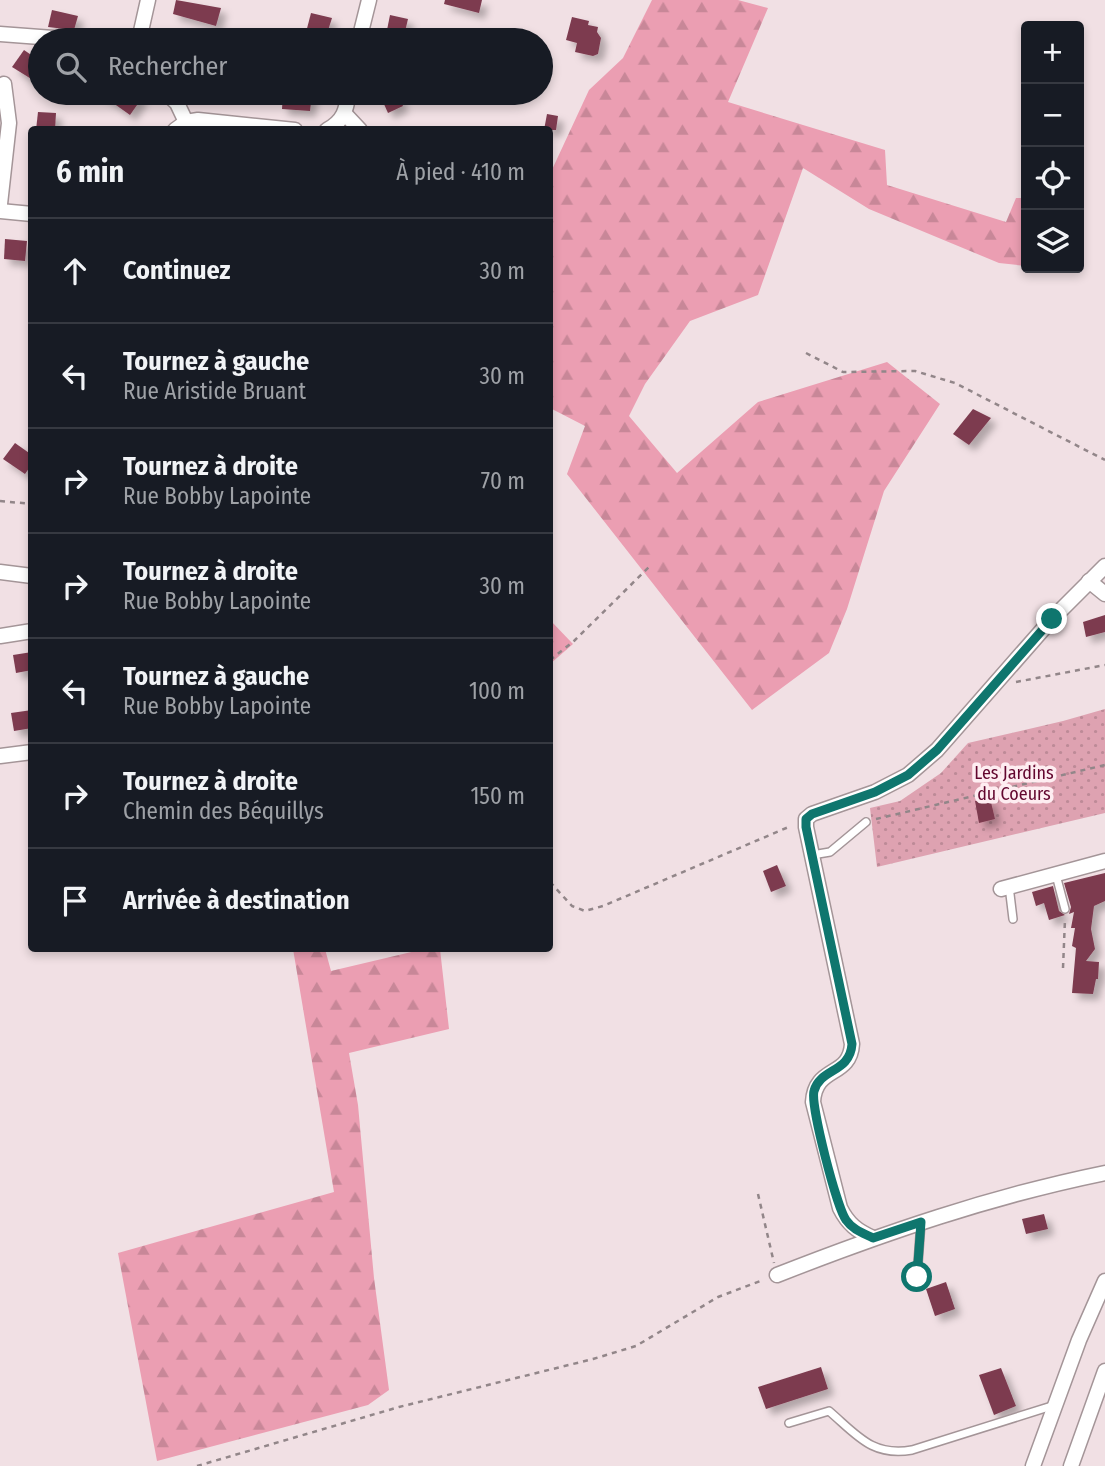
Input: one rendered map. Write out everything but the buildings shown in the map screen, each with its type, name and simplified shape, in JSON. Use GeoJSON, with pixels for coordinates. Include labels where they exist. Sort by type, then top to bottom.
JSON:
{"type":"FeatureCollection","features":[{"type":"Feature","properties":{"kind":"street"},"geometry":{"type":"LineString","coordinates":[[142,28],[148,0]]}},
{"type":"Feature","properties":{"kind":"street"},"geometry":{"type":"LineString","coordinates":[[362,28],[369,0]]}},
{"type":"Feature","properties":{"kind":"street"},"geometry":{"type":"LineString","coordinates":[[0,34],[28,36]]}},
{"type":"Feature","properties":{"kind":"street"},"geometry":{"type":"LineString","coordinates":[[0,204],[9,123],[4,84]]}},
{"type":"Feature","properties":{"kind":"street"},"geometry":{"type":"LineString","coordinates":[[177,105],[181,126],[198,120],[256,126]]}},
{"type":"Feature","properties":{"kind":"street"},"geometry":{"type":"LineString","coordinates":[[333,126],[345,114],[347,105]]}},
{"type":"Feature","properties":{"kind":"street"},"geometry":{"type":"LineString","coordinates":[[345,114],[356,126]]}},
{"type":"Feature","properties":{"kind":"street"},"geometry":{"type":"LineString","coordinates":[[0,211],[28,214]]}},
{"type":"Feature","properties":{"kind":"street"},"geometry":{"type":"LineString","coordinates":[[873,1238],[857,1231],[846,1220],[840,1208],[813,1102],[818,1082],[844,1064],[851,1055],[852,1044],[806,819],[812,814],[875,792],[908,775],[937,750],[1089,580],[1105,566]]}},
{"type":"Feature","properties":{"kind":"street"},"geometry":{"type":"LineString","coordinates":[[0,572],[28,576]]}},
{"type":"Feature","properties":{"kind":"street"},"geometry":{"type":"LineString","coordinates":[[1089,580],[1105,594]]}},
{"type":"Feature","properties":{"kind":"street"},"geometry":{"type":"LineString","coordinates":[[0,636],[28,632]]}},
{"type":"Feature","properties":{"kind":"street"},"geometry":{"type":"LineString","coordinates":[[0,757],[28,753]]}},
{"type":"Feature","properties":{"kind":"street"},"geometry":{"type":"LineString","coordinates":[[1005,888],[1105,862]]}},
{"type":"Feature","properties":{"kind":"street"},"geometry":{"type":"LineString","coordinates":[[777,1275],[921,1222],[1040,1186],[1105,1173]]}},
{"type":"Feature","properties":{"kind":"street"},"geometry":{"type":"LineString","coordinates":[[1033,1466],[1079,1339],[1105,1281]]}},
{"type":"Feature","properties":{"kind":"street"},"geometry":{"type":"LineString","coordinates":[[1071,1466],[1105,1371]]}},
{"type":"Feature","properties":{"kind":"lane"},"geometry":{"type":"LineString","coordinates":[[812,855],[830,852],[866,821]]}},
{"type":"Feature","properties":{"kind":"lane"},"geometry":{"type":"LineString","coordinates":[[1056,874],[1065,909]]}},
{"type":"Feature","properties":{"kind":"lane"},"geometry":{"type":"LineString","coordinates":[[1005,888],[1013,919]]}},
{"type":"Feature","properties":{"kind":"lane"},"geometry":{"type":"LineString","coordinates":[[917,1277],[921,1222]]}},
{"type":"Feature","properties":{"kind":"lane"},"geometry":{"type":"LineString","coordinates":[[789,1423],[829,1411],[866,1443],[894,1453],[912,1450],[1055,1405]]}},
{"type":"Feature","properties":{"kind":"path"},"geometry":{"type":"LineString","coordinates":[[806,353],[843,372],[915,370],[955,383],[1105,460]]}},
{"type":"Feature","properties":{"kind":"path"},"geometry":{"type":"LineString","coordinates":[[0,501],[28,503]]}},
{"type":"Feature","properties":{"kind":"path"},"geometry":{"type":"LineString","coordinates":[[553,658],[574,641],[649,567]]}},
{"type":"Feature","properties":{"kind":"path"},"geometry":{"type":"LineString","coordinates":[[992,687],[1105,665]]}},
{"type":"Feature","properties":{"kind":"path"},"geometry":{"type":"LineString","coordinates":[[866,821],[1105,765]]}},
{"type":"Feature","properties":{"kind":"path"},"geometry":{"type":"LineString","coordinates":[[553,885],[572,906],[585,911],[627,896],[806,819]]}},
{"type":"Feature","properties":{"kind":"path"},"geometry":{"type":"LineString","coordinates":[[1063,968],[1065,909]]}},
{"type":"Feature","properties":{"kind":"path"},"geometry":{"type":"LineString","coordinates":[[197,1466],[399,1407],[636,1346],[718,1297],[777,1275],[758,1194]]}},
{"type":"Feature","properties":{"kind":"green space"},"geometry":{"type":"Polygon","coordinates":[[[652,0],[738,0],[768,8],[728,102],[885,150],[887,185],[1006,222],[1016,198],[1021,198],[1021,265],[999,263],[869,209],[803,168],[758,295],[690,321],[645,384],[629,416],[677,473],[758,402],[887,362],[940,404],[884,491],[847,609],[829,653],[752,710],[567,474],[585,426],[553,410],[553,168],[589,90],[623,58],[652,0]]]}},
{"type":"Feature","properties":{"kind":"green space"},"geometry":{"type":"Polygon","coordinates":[[[553,623],[573,644],[553,661],[553,623]]]}},
{"type":"Feature","properties":{"kind":"green space","name":"Les Jardins du Coeurs"},"geometry":{"type":"Polygon","coordinates":[[[1105,709],[1105,813],[877,867],[870,808],[900,801],[941,773],[968,743],[1105,709]]]}},
{"type":"Feature","properties":{"kind":"green space"},"geometry":{"type":"Polygon","coordinates":[[[294,952],[326,952],[331,971],[411,952],[440,952],[449,1029],[349,1053],[358,1105],[374,1278],[389,1390],[368,1405],[157,1461],[118,1253],[334,1192],[294,952]]]}},
{"type":"Feature","properties":{"kind":"route"},"geometry":{"type":"LineString","coordinates":[[917,1277],[921,1222],[873,1238],[857,1231],[846,1220],[840,1208],[813,1102],[818,1082],[844,1064],[851,1055],[852,1044],[806,819],[812,814],[875,792],[908,775],[937,750],[1052,619]]}}]}
